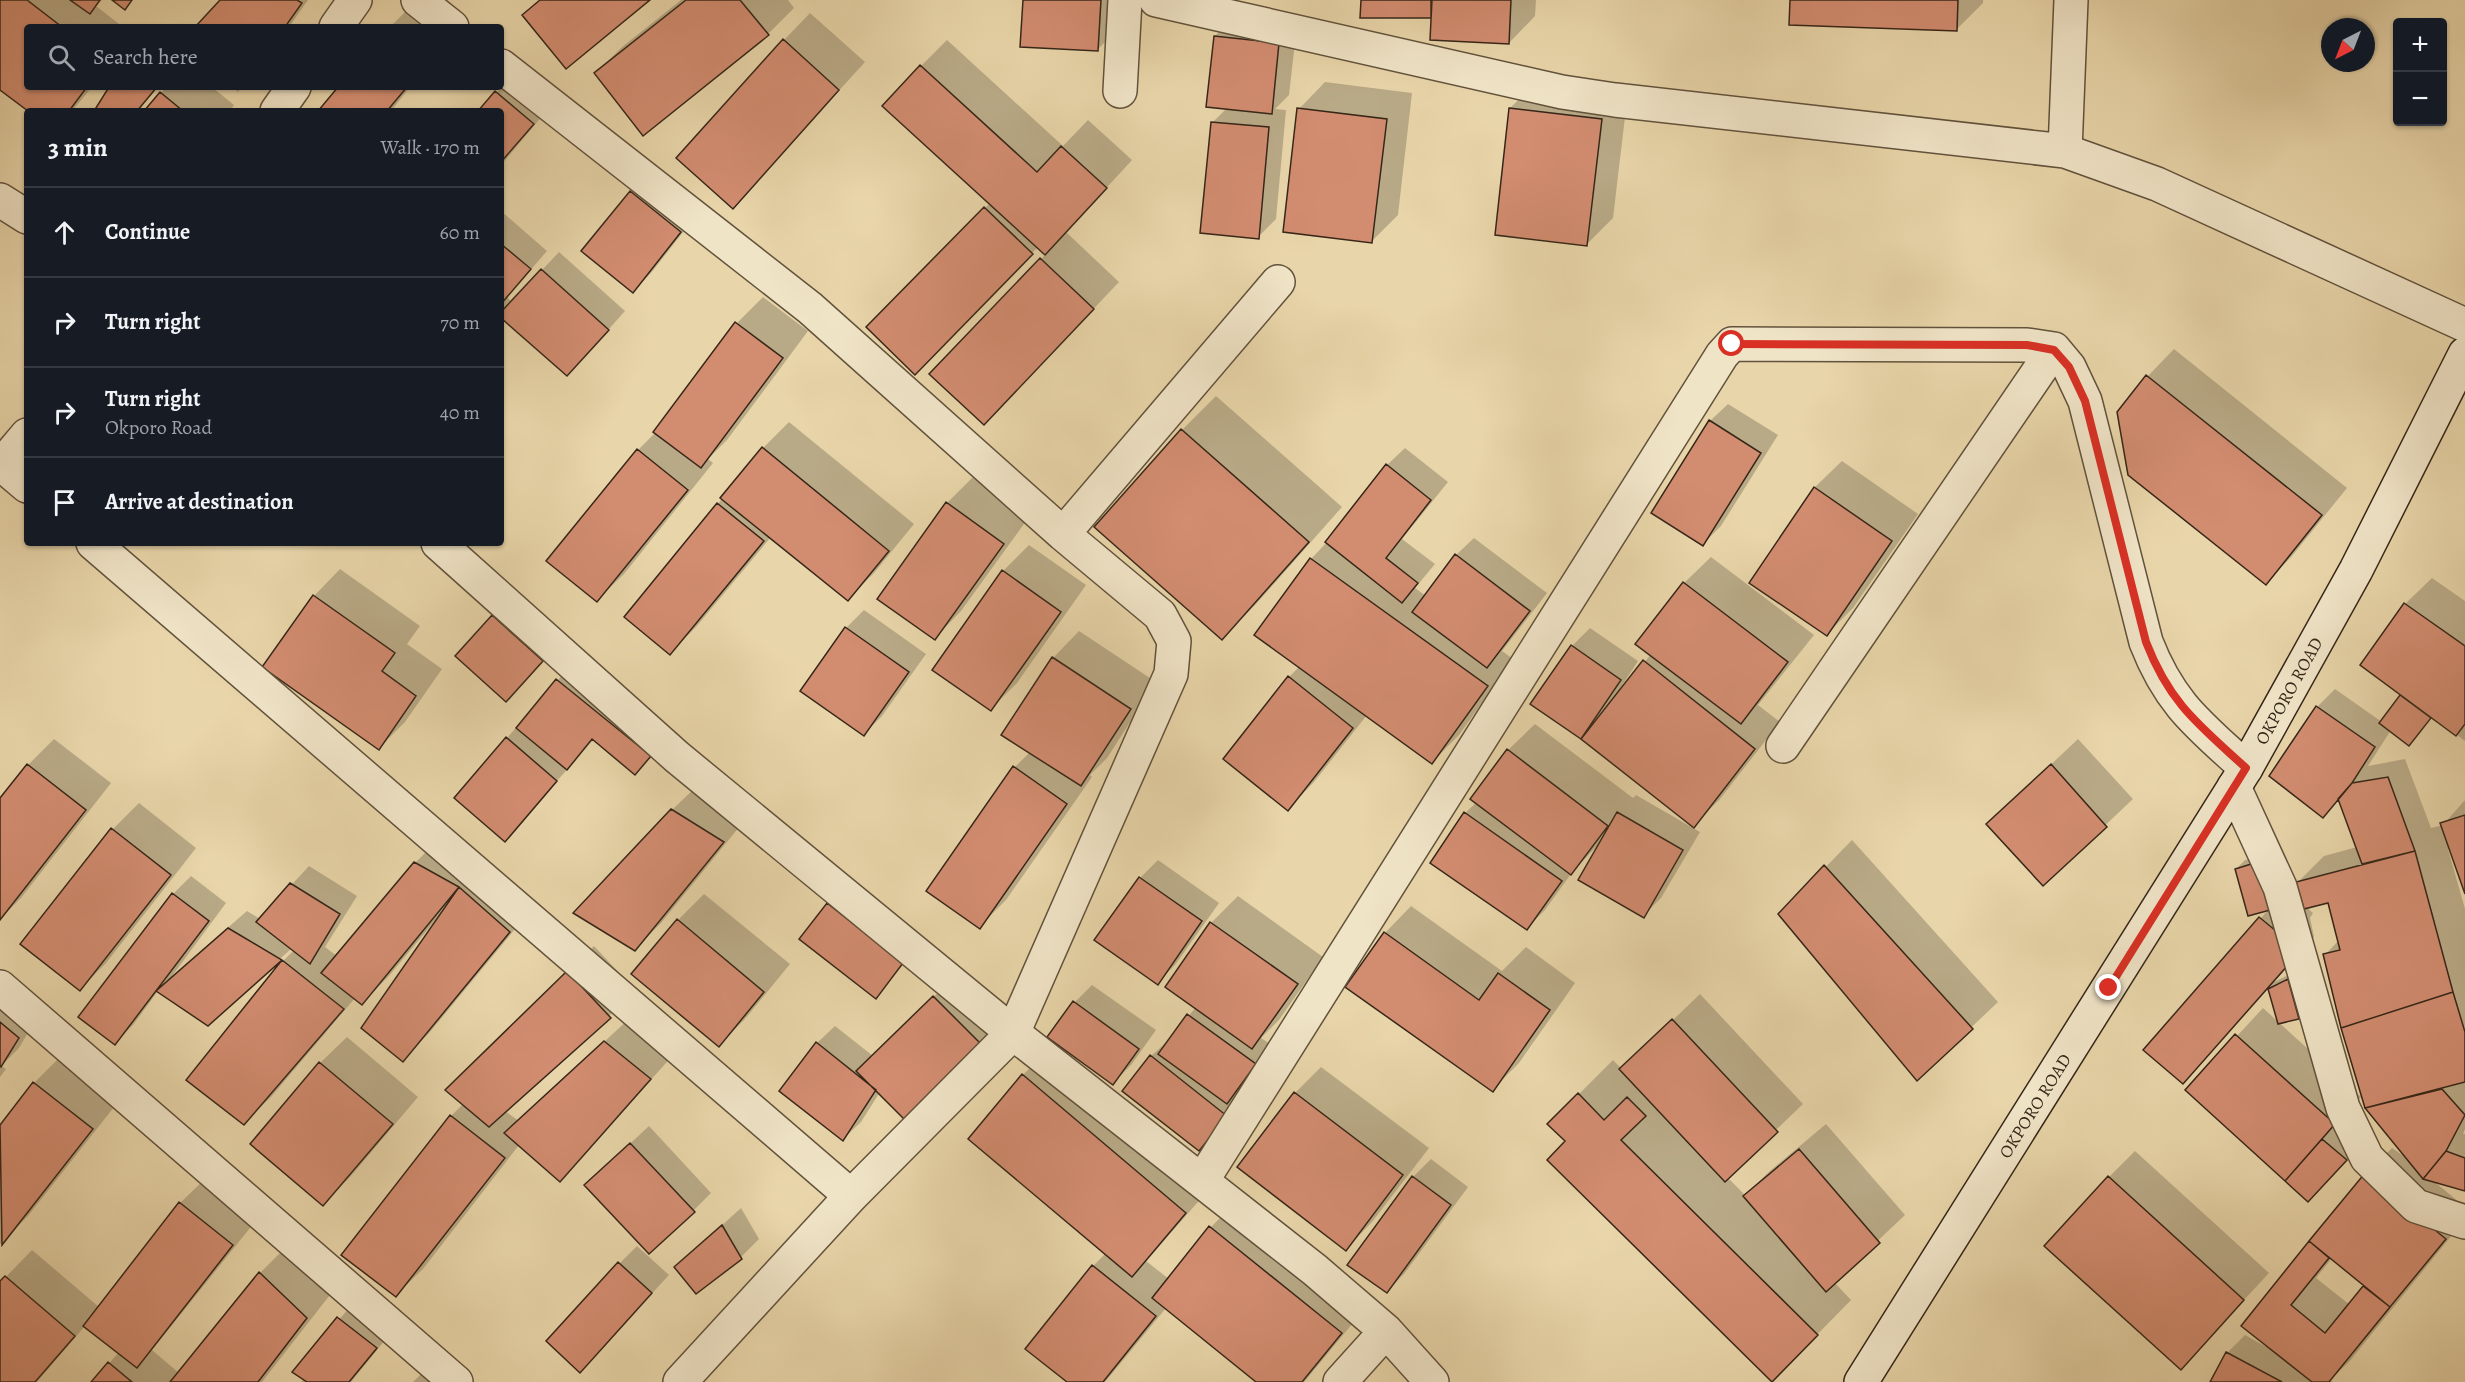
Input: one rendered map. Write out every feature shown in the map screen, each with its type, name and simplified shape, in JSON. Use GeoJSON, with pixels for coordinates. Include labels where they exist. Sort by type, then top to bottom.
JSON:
{"type":"FeatureCollection","features":[{"type":"Feature","properties":{"kind":"street"},"geometry":{"type":"LineString","coordinates":[[338,24],[356,0]]}},
{"type":"Feature","properties":{"kind":"street"},"geometry":{"type":"LineString","coordinates":[[418,0],[448,24]]}},
{"type":"Feature","properties":{"kind":"street"},"geometry":{"type":"LineString","coordinates":[[1120,90],[1125,0]]}},
{"type":"Feature","properties":{"kind":"street"},"geometry":{"type":"LineString","coordinates":[[1156,0],[1458,70],[1604,99],[2065,151],[2157,184],[2465,326]]}},
{"type":"Feature","properties":{"kind":"street"},"geometry":{"type":"LineString","coordinates":[[2065,151],[2071,0]]}},
{"type":"Feature","properties":{"kind":"street"},"geometry":{"type":"LineString","coordinates":[[504,68],[810,308],[1063,534],[1160,615],[1174,641],[1171,674],[1013,1033],[851,1196],[680,1382]]}},
{"type":"Feature","properties":{"kind":"street"},"geometry":{"type":"LineString","coordinates":[[279,108],[292,90]]}},
{"type":"Feature","properties":{"kind":"street"},"geometry":{"type":"LineString","coordinates":[[0,200],[24,216]]}},
{"type":"Feature","properties":{"kind":"street"},"geometry":{"type":"LineString","coordinates":[[1063,534],[1278,282]]}},
{"type":"Feature","properties":{"kind":"street"},"geometry":{"type":"LineString","coordinates":[[1202,1181],[1722,354],[1732,344],[2027,345],[2054,350],[2069,367],[2085,401],[2146,642],[2158,674],[2181,709],[2240,777],[2280,887],[2343,1108],[2367,1158],[2416,1206],[2465,1222]]}},
{"type":"Feature","properties":{"kind":"street"},"geometry":{"type":"LineString","coordinates":[[1783,746],[2054,350]]}},
{"type":"Feature","properties":{"kind":"street","name":"OKPORO ROAD"},"geometry":{"type":"LineString","coordinates":[[1861,1382],[2240,777],[2356,570],[2461,375]]}},
{"type":"Feature","properties":{"kind":"street"},"geometry":{"type":"LineString","coordinates":[[24,439],[1,466],[24,484]]}},
{"type":"Feature","properties":{"kind":"street"},"geometry":{"type":"LineString","coordinates":[[96,546],[851,1196]]}},
{"type":"Feature","properties":{"kind":"street"},"geometry":{"type":"LineString","coordinates":[[441,546],[677,757],[1013,1033],[1315,1270],[1386,1331],[1432,1382]]}},
{"type":"Feature","properties":{"kind":"street"},"geometry":{"type":"LineString","coordinates":[[0,987],[456,1382]]}},
{"type":"Feature","properties":{"kind":"street"},"geometry":{"type":"LineString","coordinates":[[1340,1382],[1386,1331]]}},
{"type":"Feature","properties":{"kind":"building"},"geometry":{"type":"Polygon","coordinates":[[[0,0],[27,0],[58,24],[24,24],[24,90],[85,90],[71,108],[24,108],[0,90],[0,0]]]}},
{"type":"Feature","properties":{"kind":"building"},"geometry":{"type":"Polygon","coordinates":[[[70,0],[100,0],[90,14],[70,0]]]}},
{"type":"Feature","properties":{"kind":"building"},"geometry":{"type":"Polygon","coordinates":[[[112,0],[132,0],[125,10],[112,0]]]}},
{"type":"Feature","properties":{"kind":"building"},"geometry":{"type":"Polygon","coordinates":[[[220,0],[297,0],[302,3],[287,24],[198,24],[220,0]]]}},
{"type":"Feature","properties":{"kind":"building"},"geometry":{"type":"Polygon","coordinates":[[[540,0],[650,0],[566,69],[522,15],[540,0]]]}},
{"type":"Feature","properties":{"kind":"building"},"geometry":{"type":"Polygon","coordinates":[[[686,0],[740,0],[769,35],[643,136],[594,73],[686,0]]]}},
{"type":"Feature","properties":{"kind":"building"},"geometry":{"type":"Polygon","coordinates":[[[1023,0],[1101,0],[1098,51],[1020,47],[1023,0]]]}},
{"type":"Feature","properties":{"kind":"building"},"geometry":{"type":"Polygon","coordinates":[[[1361,0],[1431,0],[1431,18],[1360,18],[1361,0]]]}},
{"type":"Feature","properties":{"kind":"building"},"geometry":{"type":"Polygon","coordinates":[[[1432,0],[1511,0],[1509,44],[1430,40],[1432,0]]]}},
{"type":"Feature","properties":{"kind":"building"},"geometry":{"type":"Polygon","coordinates":[[[1790,0],[1958,0],[1957,31],[1789,25],[1790,0]]]}},
{"type":"Feature","properties":{"kind":"building"},"geometry":{"type":"Polygon","coordinates":[[[1214,36],[1279,43],[1272,114],[1206,107],[1214,36]]]}},
{"type":"Feature","properties":{"kind":"building"},"geometry":{"type":"Polygon","coordinates":[[[783,39],[839,90],[733,209],[676,158],[783,39]]]}},
{"type":"Feature","properties":{"kind":"building"},"geometry":{"type":"Polygon","coordinates":[[[920,65],[1037,172],[1061,146],[1107,188],[1045,255],[882,106],[920,65]]]}},
{"type":"Feature","properties":{"kind":"building"},"geometry":{"type":"Polygon","coordinates":[[[107,90],[154,90],[140,108],[96,108],[107,90]]]}},
{"type":"Feature","properties":{"kind":"building"},"geometry":{"type":"Polygon","coordinates":[[[336,90],[404,90],[390,108],[320,108],[336,90]]]}},
{"type":"Feature","properties":{"kind":"building"},"geometry":{"type":"Polygon","coordinates":[[[495,91],[534,124],[504,159],[504,108],[481,108],[495,91]]]}},
{"type":"Feature","properties":{"kind":"building"},"geometry":{"type":"Polygon","coordinates":[[[160,92],[179,108],[147,108],[160,92]]]}},
{"type":"Feature","properties":{"kind":"building"},"geometry":{"type":"Polygon","coordinates":[[[1297,108],[1387,119],[1372,243],[1283,232],[1297,108]]]}},
{"type":"Feature","properties":{"kind":"building"},"geometry":{"type":"Polygon","coordinates":[[[1509,108],[1602,119],[1587,246],[1495,235],[1509,108]]]}},
{"type":"Feature","properties":{"kind":"building"},"geometry":{"type":"Polygon","coordinates":[[[1211,122],[1269,127],[1259,239],[1200,233],[1211,122]]]}},
{"type":"Feature","properties":{"kind":"building"},"geometry":{"type":"Polygon","coordinates":[[[630,191],[681,232],[633,293],[581,251],[630,191]]]}},
{"type":"Feature","properties":{"kind":"building"},"geometry":{"type":"Polygon","coordinates":[[[984,207],[1033,254],[915,375],[866,327],[984,207]]]}},
{"type":"Feature","properties":{"kind":"building"},"geometry":{"type":"Polygon","coordinates":[[[504,246],[531,269],[504,300],[504,246]]]}},
{"type":"Feature","properties":{"kind":"building"},"geometry":{"type":"Polygon","coordinates":[[[1040,258],[1094,309],[984,425],[929,374],[1040,258]]]}},
{"type":"Feature","properties":{"kind":"building"},"geometry":{"type":"Polygon","coordinates":[[[541,269],[609,330],[567,376],[504,321],[504,309],[541,269]]]}},
{"type":"Feature","properties":{"kind":"building"},"geometry":{"type":"Polygon","coordinates":[[[735,322],[783,358],[701,468],[653,432],[735,322]]]}},
{"type":"Feature","properties":{"kind":"building"},"geometry":{"type":"Polygon","coordinates":[[[2146,375],[2322,515],[2266,585],[2128,475],[2117,412],[2146,375]]]}},
{"type":"Feature","properties":{"kind":"building"},"geometry":{"type":"Polygon","coordinates":[[[1709,420],[1761,453],[1703,546],[1651,513],[1709,420]]]}},
{"type":"Feature","properties":{"kind":"building"},"geometry":{"type":"Polygon","coordinates":[[[1181,429],[1309,542],[1222,640],[1094,527],[1181,429]]]}},
{"type":"Feature","properties":{"kind":"building"},"geometry":{"type":"Polygon","coordinates":[[[762,447],[889,551],[848,601],[720,498],[762,447]]]}},
{"type":"Feature","properties":{"kind":"building"},"geometry":{"type":"Polygon","coordinates":[[[637,449],[688,490],[597,602],[546,561],[637,449]]]}},
{"type":"Feature","properties":{"kind":"building"},"geometry":{"type":"Polygon","coordinates":[[[1386,464],[1431,500],[1386,558],[1418,583],[1402,603],[1325,542],[1386,464]]]}},
{"type":"Feature","properties":{"kind":"building"},"geometry":{"type":"Polygon","coordinates":[[[1814,487],[1892,541],[1827,636],[1749,583],[1814,487]]]}},
{"type":"Feature","properties":{"kind":"building"},"geometry":{"type":"Polygon","coordinates":[[[946,502],[1004,544],[935,640],[877,599],[946,502]]]}},
{"type":"Feature","properties":{"kind":"building"},"geometry":{"type":"Polygon","coordinates":[[[717,503],[764,541],[670,655],[624,617],[717,503]]]}},
{"type":"Feature","properties":{"kind":"building"},"geometry":{"type":"Polygon","coordinates":[[[1455,554],[1530,611],[1487,668],[1412,612],[1455,554]]]}},
{"type":"Feature","properties":{"kind":"building"},"geometry":{"type":"Polygon","coordinates":[[[1310,558],[1488,686],[1432,764],[1254,635],[1310,558]]]}},
{"type":"Feature","properties":{"kind":"building"},"geometry":{"type":"Polygon","coordinates":[[[1002,570],[1061,612],[991,711],[932,670],[1002,570]]]}},
{"type":"Feature","properties":{"kind":"building"},"geometry":{"type":"Polygon","coordinates":[[[1683,582],[1788,662],[1741,724],[1635,644],[1683,582]]]}},
{"type":"Feature","properties":{"kind":"building"},"geometry":{"type":"Polygon","coordinates":[[[313,595],[395,653],[382,671],[416,696],[379,750],[262,667],[313,595]]]}},
{"type":"Feature","properties":{"kind":"building"},"geometry":{"type":"Polygon","coordinates":[[[2404,603],[2465,646],[2465,724],[2456,736],[2360,665],[2404,603]]]}},
{"type":"Feature","properties":{"kind":"building"},"geometry":{"type":"Polygon","coordinates":[[[492,615],[543,661],[506,702],[455,656],[492,615]]]}},
{"type":"Feature","properties":{"kind":"building"},"geometry":{"type":"Polygon","coordinates":[[[845,627],[909,672],[864,736],[800,691],[845,627]]]}},
{"type":"Feature","properties":{"kind":"building"},"geometry":{"type":"Polygon","coordinates":[[[1571,645],[1621,680],[1581,739],[1530,704],[1571,645]]]}},
{"type":"Feature","properties":{"kind":"building"},"geometry":{"type":"Polygon","coordinates":[[[1052,657],[1131,709],[1081,786],[1001,735],[1052,657]]]}},
{"type":"Feature","properties":{"kind":"building"},"geometry":{"type":"Polygon","coordinates":[[[1643,660],[1755,749],[1694,828],[1581,739],[1643,660]]]}},
{"type":"Feature","properties":{"kind":"building"},"geometry":{"type":"Polygon","coordinates":[[[1288,676],[1353,728],[1288,811],[1223,759],[1288,676]]]}},
{"type":"Feature","properties":{"kind":"building"},"geometry":{"type":"Polygon","coordinates":[[[556,679],[651,756],[635,775],[592,739],[567,770],[516,728],[556,679]]]}},
{"type":"Feature","properties":{"kind":"building"},"geometry":{"type":"Polygon","coordinates":[[[2400,695],[2431,718],[2409,746],[2379,723],[2400,695]]]}},
{"type":"Feature","properties":{"kind":"building"},"geometry":{"type":"Polygon","coordinates":[[[2316,706],[2375,747],[2352,783],[2323,818],[2269,776],[2316,706]]]}},
{"type":"Feature","properties":{"kind":"building"},"geometry":{"type":"Polygon","coordinates":[[[506,737],[557,781],[505,842],[454,798],[506,737]]]}},
{"type":"Feature","properties":{"kind":"building"},"geometry":{"type":"Polygon","coordinates":[[[1507,749],[1608,826],[1571,875],[1470,799],[1507,749]]]}},
{"type":"Feature","properties":{"kind":"building"},"geometry":{"type":"Polygon","coordinates":[[[27,764],[86,810],[0,920],[0,798],[27,764]]]}},
{"type":"Feature","properties":{"kind":"building"},"geometry":{"type":"Polygon","coordinates":[[[2051,764],[2107,827],[2043,886],[1986,824],[2051,764]]]}},
{"type":"Feature","properties":{"kind":"building"},"geometry":{"type":"Polygon","coordinates":[[[1013,766],[1067,804],[980,929],[926,891],[1013,766]]]}},
{"type":"Feature","properties":{"kind":"building"},"geometry":{"type":"Polygon","coordinates":[[[2388,777],[2415,851],[2362,864],[2338,799],[2352,783],[2388,777]]]}},
{"type":"Feature","properties":{"kind":"building"},"geometry":{"type":"Polygon","coordinates":[[[671,809],[724,842],[635,951],[573,913],[671,809]]]}},
{"type":"Feature","properties":{"kind":"building"},"geometry":{"type":"Polygon","coordinates":[[[1464,812],[1562,881],[1527,930],[1430,863],[1464,812]]]}},
{"type":"Feature","properties":{"kind":"building"},"geometry":{"type":"Polygon","coordinates":[[[1617,812],[1683,850],[1644,918],[1578,880],[1617,812]]]}},
{"type":"Feature","properties":{"kind":"building"},"geometry":{"type":"Polygon","coordinates":[[[2465,815],[2465,894],[2440,823],[2465,815]]]}},
{"type":"Feature","properties":{"kind":"building"},"geometry":{"type":"Polygon","coordinates":[[[111,828],[171,875],[80,991],[20,944],[111,828]]]}},
{"type":"Feature","properties":{"kind":"building"},"geometry":{"type":"Polygon","coordinates":[[[2415,851],[2453,992],[2341,1028],[2323,954],[2340,950],[2328,903],[2304,909],[2296,882],[2415,851]]]}},
{"type":"Feature","properties":{"kind":"building"},"geometry":{"type":"Polygon","coordinates":[[[2261,861],[2274,909],[2248,916],[2235,869],[2261,861]]]}},
{"type":"Feature","properties":{"kind":"building"},"geometry":{"type":"Polygon","coordinates":[[[414,862],[459,887],[362,1005],[321,973],[414,862]]]}},
{"type":"Feature","properties":{"kind":"building"},"geometry":{"type":"Polygon","coordinates":[[[1824,865],[1973,1029],[1917,1081],[1778,914],[1824,865]]]}},
{"type":"Feature","properties":{"kind":"building"},"geometry":{"type":"Polygon","coordinates":[[[1139,877],[1202,921],[1158,985],[1094,940],[1139,877]]]}},
{"type":"Feature","properties":{"kind":"building"},"geometry":{"type":"Polygon","coordinates":[[[290,883],[340,914],[310,964],[256,922],[290,883]]]}},
{"type":"Feature","properties":{"kind":"building"},"geometry":{"type":"Polygon","coordinates":[[[459,887],[510,932],[403,1062],[361,1028],[459,887]]]}},
{"type":"Feature","properties":{"kind":"building"},"geometry":{"type":"Polygon","coordinates":[[[172,893],[209,921],[115,1045],[78,1017],[172,893]]]}},
{"type":"Feature","properties":{"kind":"building"},"geometry":{"type":"Polygon","coordinates":[[[827,903],[903,963],[876,999],[799,939],[827,903]]]}},
{"type":"Feature","properties":{"kind":"building"},"geometry":{"type":"Polygon","coordinates":[[[2259,917],[2287,940],[2288,965],[2183,1084],[2143,1050],[2259,917]]]}},
{"type":"Feature","properties":{"kind":"building"},"geometry":{"type":"Polygon","coordinates":[[[677,919],[764,992],[719,1047],[631,974],[677,919]]]}},
{"type":"Feature","properties":{"kind":"building"},"geometry":{"type":"Polygon","coordinates":[[[1210,922],[1298,984],[1252,1049],[1165,987],[1210,922]]]}},
{"type":"Feature","properties":{"kind":"building"},"geometry":{"type":"Polygon","coordinates":[[[228,928],[282,960],[208,1026],[156,991],[228,928]]]}},
{"type":"Feature","properties":{"kind":"building"},"geometry":{"type":"Polygon","coordinates":[[[1384,932],[1479,1000],[1498,973],[1550,1010],[1493,1092],[1345,987],[1384,932]]]}},
{"type":"Feature","properties":{"kind":"building"},"geometry":{"type":"Polygon","coordinates":[[[282,960],[344,1009],[244,1125],[186,1080],[282,960]]]}},
{"type":"Feature","properties":{"kind":"building"},"geometry":{"type":"Polygon","coordinates":[[[567,971],[611,1018],[489,1127],[445,1090],[567,971]]]}},
{"type":"Feature","properties":{"kind":"building"},"geometry":{"type":"Polygon","coordinates":[[[2288,979],[2299,1019],[2278,1024],[2268,989],[2288,979]]]}},
{"type":"Feature","properties":{"kind":"building"},"geometry":{"type":"Polygon","coordinates":[[[2453,992],[2465,1032],[2465,1082],[2365,1108],[2341,1028],[2453,992]]]}},
{"type":"Feature","properties":{"kind":"building"},"geometry":{"type":"Polygon","coordinates":[[[933,996],[981,1044],[904,1119],[856,1071],[933,996]]]}},
{"type":"Feature","properties":{"kind":"building"},"geometry":{"type":"Polygon","coordinates":[[[1073,1001],[1139,1049],[1113,1085],[1047,1037],[1073,1001]]]}},
{"type":"Feature","properties":{"kind":"building"},"geometry":{"type":"Polygon","coordinates":[[[1187,1014],[1256,1064],[1227,1104],[1158,1054],[1187,1014]]]}},
{"type":"Feature","properties":{"kind":"building"},"geometry":{"type":"Polygon","coordinates":[[[1672,1019],[1778,1132],[1725,1182],[1619,1069],[1672,1019]]]}},
{"type":"Feature","properties":{"kind":"building"},"geometry":{"type":"Polygon","coordinates":[[[0,1022],[19,1038],[1,1067],[0,1066],[0,1022]]]}},
{"type":"Feature","properties":{"kind":"building"},"geometry":{"type":"Polygon","coordinates":[[[2235,1034],[2335,1124],[2285,1181],[2185,1090],[2235,1034]]]}},
{"type":"Feature","properties":{"kind":"building"},"geometry":{"type":"Polygon","coordinates":[[[604,1041],[651,1079],[560,1182],[504,1133],[604,1041]]]}},
{"type":"Feature","properties":{"kind":"building"},"geometry":{"type":"Polygon","coordinates":[[[816,1042],[876,1090],[843,1141],[779,1091],[816,1042]]]}},
{"type":"Feature","properties":{"kind":"building"},"geometry":{"type":"Polygon","coordinates":[[[1150,1055],[1227,1116],[1199,1151],[1122,1091],[1150,1055]]]}},
{"type":"Feature","properties":{"kind":"building"},"geometry":{"type":"Polygon","coordinates":[[[319,1062],[393,1124],[323,1206],[250,1144],[319,1062]]]}},
{"type":"Feature","properties":{"kind":"building"},"geometry":{"type":"Polygon","coordinates":[[[1022,1074],[1186,1213],[1132,1277],[968,1139],[1022,1074]]]}},
{"type":"Feature","properties":{"kind":"building"},"geometry":{"type":"Polygon","coordinates":[[[33,1082],[93,1129],[2,1245],[0,1125],[33,1082]]]}},
{"type":"Feature","properties":{"kind":"building"},"geometry":{"type":"Polygon","coordinates":[[[2442,1089],[2465,1115],[2446,1151],[2423,1179],[2365,1108],[2442,1089]]]}},
{"type":"Feature","properties":{"kind":"building"},"geometry":{"type":"Polygon","coordinates":[[[1294,1092],[1403,1175],[1346,1251],[1237,1167],[1294,1092]]]}},
{"type":"Feature","properties":{"kind":"building"},"geometry":{"type":"Polygon","coordinates":[[[1578,1093],[1604,1120],[1627,1097],[1646,1116],[1621,1140],[1818,1335],[1772,1382],[1547,1160],[1565,1141],[1547,1124],[1578,1093]]]}},
{"type":"Feature","properties":{"kind":"building"},"geometry":{"type":"Polygon","coordinates":[[[450,1115],[505,1158],[396,1297],[341,1255],[450,1115]]]}},
{"type":"Feature","properties":{"kind":"building"},"geometry":{"type":"Polygon","coordinates":[[[2322,1139],[2347,1160],[2308,1202],[2285,1181],[2322,1139]]]}},
{"type":"Feature","properties":{"kind":"building"},"geometry":{"type":"Polygon","coordinates":[[[630,1143],[695,1212],[649,1254],[584,1185],[630,1143]]]}},
{"type":"Feature","properties":{"kind":"building"},"geometry":{"type":"Polygon","coordinates":[[[1799,1149],[1880,1243],[1826,1292],[1743,1196],[1799,1149]]]}},
{"type":"Feature","properties":{"kind":"building"},"geometry":{"type":"Polygon","coordinates":[[[2446,1151],[2465,1158],[2465,1191],[2423,1179],[2446,1151]]]}},
{"type":"Feature","properties":{"kind":"building"},"geometry":{"type":"Polygon","coordinates":[[[2365,1173],[2446,1239],[2390,1307],[2309,1241],[2365,1173]]]}},
{"type":"Feature","properties":{"kind":"building"},"geometry":{"type":"Polygon","coordinates":[[[1412,1176],[1451,1205],[1387,1293],[1347,1265],[1412,1176]]]}},
{"type":"Feature","properties":{"kind":"building"},"geometry":{"type":"Polygon","coordinates":[[[2108,1176],[2244,1300],[2181,1370],[2044,1246],[2108,1176]]]}},
{"type":"Feature","properties":{"kind":"building"},"geometry":{"type":"Polygon","coordinates":[[[179,1202],[233,1245],[137,1368],[83,1326],[179,1202]]]}},
{"type":"Feature","properties":{"kind":"building"},"geometry":{"type":"Polygon","coordinates":[[[722,1225],[742,1259],[696,1294],[674,1267],[722,1225]]]}},
{"type":"Feature","properties":{"kind":"building"},"geometry":{"type":"Polygon","coordinates":[[[1209,1226],[1342,1333],[1302,1382],[1256,1382],[1152,1298],[1209,1226]]]}},
{"type":"Feature","properties":{"kind":"building"},"geometry":{"type":"Polygon","coordinates":[[[2309,1241],[2329,1258],[2291,1305],[2325,1333],[2363,1286],[2390,1307],[2329,1382],[2312,1382],[2241,1326],[2309,1241]]]}},
{"type":"Feature","properties":{"kind":"building"},"geometry":{"type":"Polygon","coordinates":[[[618,1262],[652,1293],[580,1373],[546,1341],[618,1262]]]}},
{"type":"Feature","properties":{"kind":"building"},"geometry":{"type":"Polygon","coordinates":[[[1092,1265],[1156,1316],[1103,1382],[1067,1382],[1025,1349],[1092,1265]]]}},
{"type":"Feature","properties":{"kind":"building"},"geometry":{"type":"Polygon","coordinates":[[[259,1272],[307,1318],[258,1382],[170,1382],[259,1272]]]}},
{"type":"Feature","properties":{"kind":"building"},"geometry":{"type":"Polygon","coordinates":[[[5,1276],[75,1336],[35,1382],[0,1382],[0,1281],[5,1276]]]}},
{"type":"Feature","properties":{"kind":"building"},"geometry":{"type":"Polygon","coordinates":[[[337,1317],[377,1348],[349,1382],[307,1382],[292,1372],[337,1317]]]}},
{"type":"Feature","properties":{"kind":"building"},"geometry":{"type":"Polygon","coordinates":[[[2226,1352],[2282,1382],[2210,1382],[2226,1352]]]}},
{"type":"Feature","properties":{"kind":"building"},"geometry":{"type":"Polygon","coordinates":[[[108,1362],[132,1382],[91,1382],[108,1362]]]}},
{"type":"Feature","properties":{"kind":"route"},"geometry":{"type":"LineString","coordinates":[[1732,344],[1749,342],[2027,345],[2054,350],[2069,367],[2085,401],[2146,642],[2158,674],[2181,709],[2246,768],[2109,988]]}}]}
